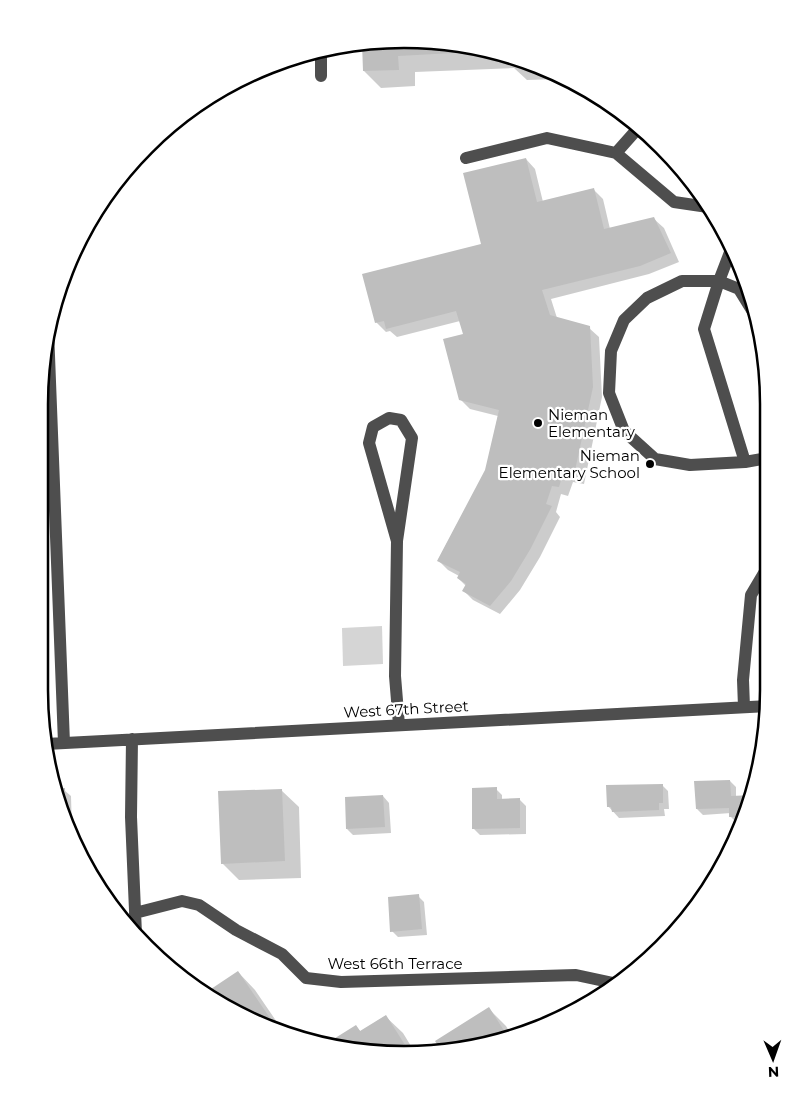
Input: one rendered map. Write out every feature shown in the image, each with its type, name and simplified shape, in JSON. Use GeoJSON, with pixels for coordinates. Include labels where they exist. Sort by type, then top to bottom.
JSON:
{"type":"FeatureCollection","features":[{"type":"Feature","properties":{"kind":"street"},"geometry":{"type":"LineString","coordinates":[[321,57],[322,76]]}},
{"type":"Feature","properties":{"kind":"street"},"geometry":{"type":"LineString","coordinates":[[616,153],[634,132]]}},
{"type":"Feature","properties":{"kind":"street"},"geometry":{"type":"LineString","coordinates":[[466,158],[548,138],[616,153],[674,202],[700,206]]}},
{"type":"Feature","properties":{"kind":"street"},"geometry":{"type":"LineString","coordinates":[[728,257],[704,329],[745,462]]}},
{"type":"Feature","properties":{"kind":"street"},"geometry":{"type":"LineString","coordinates":[[744,297],[739,289],[719,281],[682,281],[647,298],[624,320],[611,351],[609,393],[624,431],[655,458],[690,465],[760,459]]}},
{"type":"Feature","properties":{"kind":"street"},"geometry":{"type":"LineString","coordinates":[[50,369],[64,743]]}},
{"type":"Feature","properties":{"kind":"street"},"geometry":{"type":"LineString","coordinates":[[397,541],[369,443],[373,428],[389,418],[401,420],[412,438],[397,541],[395,676],[399,725]]}},
{"type":"Feature","properties":{"kind":"street"},"geometry":{"type":"LineString","coordinates":[[744,707],[743,680],[751,595],[760,581]]}},
{"type":"Feature","properties":{"kind":"street"},"geometry":{"type":"LineString","coordinates":[[751,595],[760,591]]}},
{"type":"Feature","properties":{"kind":"street","name":"West 67th Street"},"geometry":{"type":"LineString","coordinates":[[52,744],[760,706]]}},
{"type":"Feature","properties":{"kind":"street"},"geometry":{"type":"LineString","coordinates":[[132,739],[131,817],[136,924]]}},
{"type":"Feature","properties":{"kind":"street","name":"West 66th Terrace"},"geometry":{"type":"LineString","coordinates":[[135,913],[182,902],[200,905],[236,930],[282,954],[306,978],[341,982],[576,975],[608,982]]}},
{"type":"Feature","properties":{"kind":"shaded area"},"geometry":{"type":"Polygon","coordinates":[[[382,626],[383,664],[343,666],[342,628],[382,626]]]}},
{"type":"Feature","properties":{"kind":"building"},"geometry":{"type":"Polygon","coordinates":[[[381,48],[427,48],[462,52],[398,56],[399,70],[363,71],[362,50],[381,48]]]}},
{"type":"Feature","properties":{"kind":"building","name":"Nieman Elementary School"},"geometry":{"type":"Polygon","coordinates":[[[526,158],[537,202],[594,188],[604,229],[654,217],[671,253],[640,266],[542,290],[550,315],[590,326],[593,387],[574,475],[563,473],[559,487],[552,486],[546,504],[552,506],[531,548],[511,581],[490,606],[462,591],[466,584],[457,578],[460,572],[437,561],[485,470],[499,410],[459,400],[443,339],[463,334],[456,311],[386,329],[384,321],[375,323],[362,274],[481,244],[463,173],[526,158]]]}},
{"type":"Feature","properties":{"kind":"building"},"geometry":{"type":"Polygon","coordinates":[[[730,780],[731,796],[745,795],[737,817],[729,817],[729,808],[696,809],[694,781],[730,780]]]}},
{"type":"Feature","properties":{"kind":"building"},"geometry":{"type":"Polygon","coordinates":[[[663,784],[663,803],[659,803],[659,810],[612,812],[611,807],[607,807],[606,785],[663,784]]]}},
{"type":"Feature","properties":{"kind":"building"},"geometry":{"type":"Polygon","coordinates":[[[497,787],[497,799],[520,798],[520,828],[472,829],[472,788],[497,787]]]}},
{"type":"Feature","properties":{"kind":"building"},"geometry":{"type":"Polygon","coordinates":[[[62,788],[65,788],[66,803],[62,788]]]}},
{"type":"Feature","properties":{"kind":"building"},"geometry":{"type":"Polygon","coordinates":[[[282,789],[285,861],[221,864],[218,791],[282,789]]]}},
{"type":"Feature","properties":{"kind":"building"},"geometry":{"type":"Polygon","coordinates":[[[383,795],[385,827],[346,829],[345,797],[383,795]]]}},
{"type":"Feature","properties":{"kind":"building"},"geometry":{"type":"Polygon","coordinates":[[[419,894],[422,929],[390,932],[388,897],[419,894]]]}},
{"type":"Feature","properties":{"kind":"building"},"geometry":{"type":"Polygon","coordinates":[[[238,971],[272,1021],[246,1010],[211,989],[238,971]]]}},
{"type":"Feature","properties":{"kind":"building"},"geometry":{"type":"Polygon","coordinates":[[[489,1007],[505,1032],[474,1040],[437,1045],[435,1041],[489,1007]]]}},
{"type":"Feature","properties":{"kind":"building"},"geometry":{"type":"Polygon","coordinates":[[[386,1015],[406,1046],[381,1046],[333,1040],[356,1025],[360,1031],[386,1015]]]}},
{"type":"Feature","properties":{"kind":"place","name":"Nieman Elementary"},"geometry":{"type":"Point","coordinates":[538,423]}},
{"type":"Feature","properties":{"kind":"place","name":"Nieman Elementary School"},"geometry":{"type":"Point","coordinates":[650,464]}}]}
